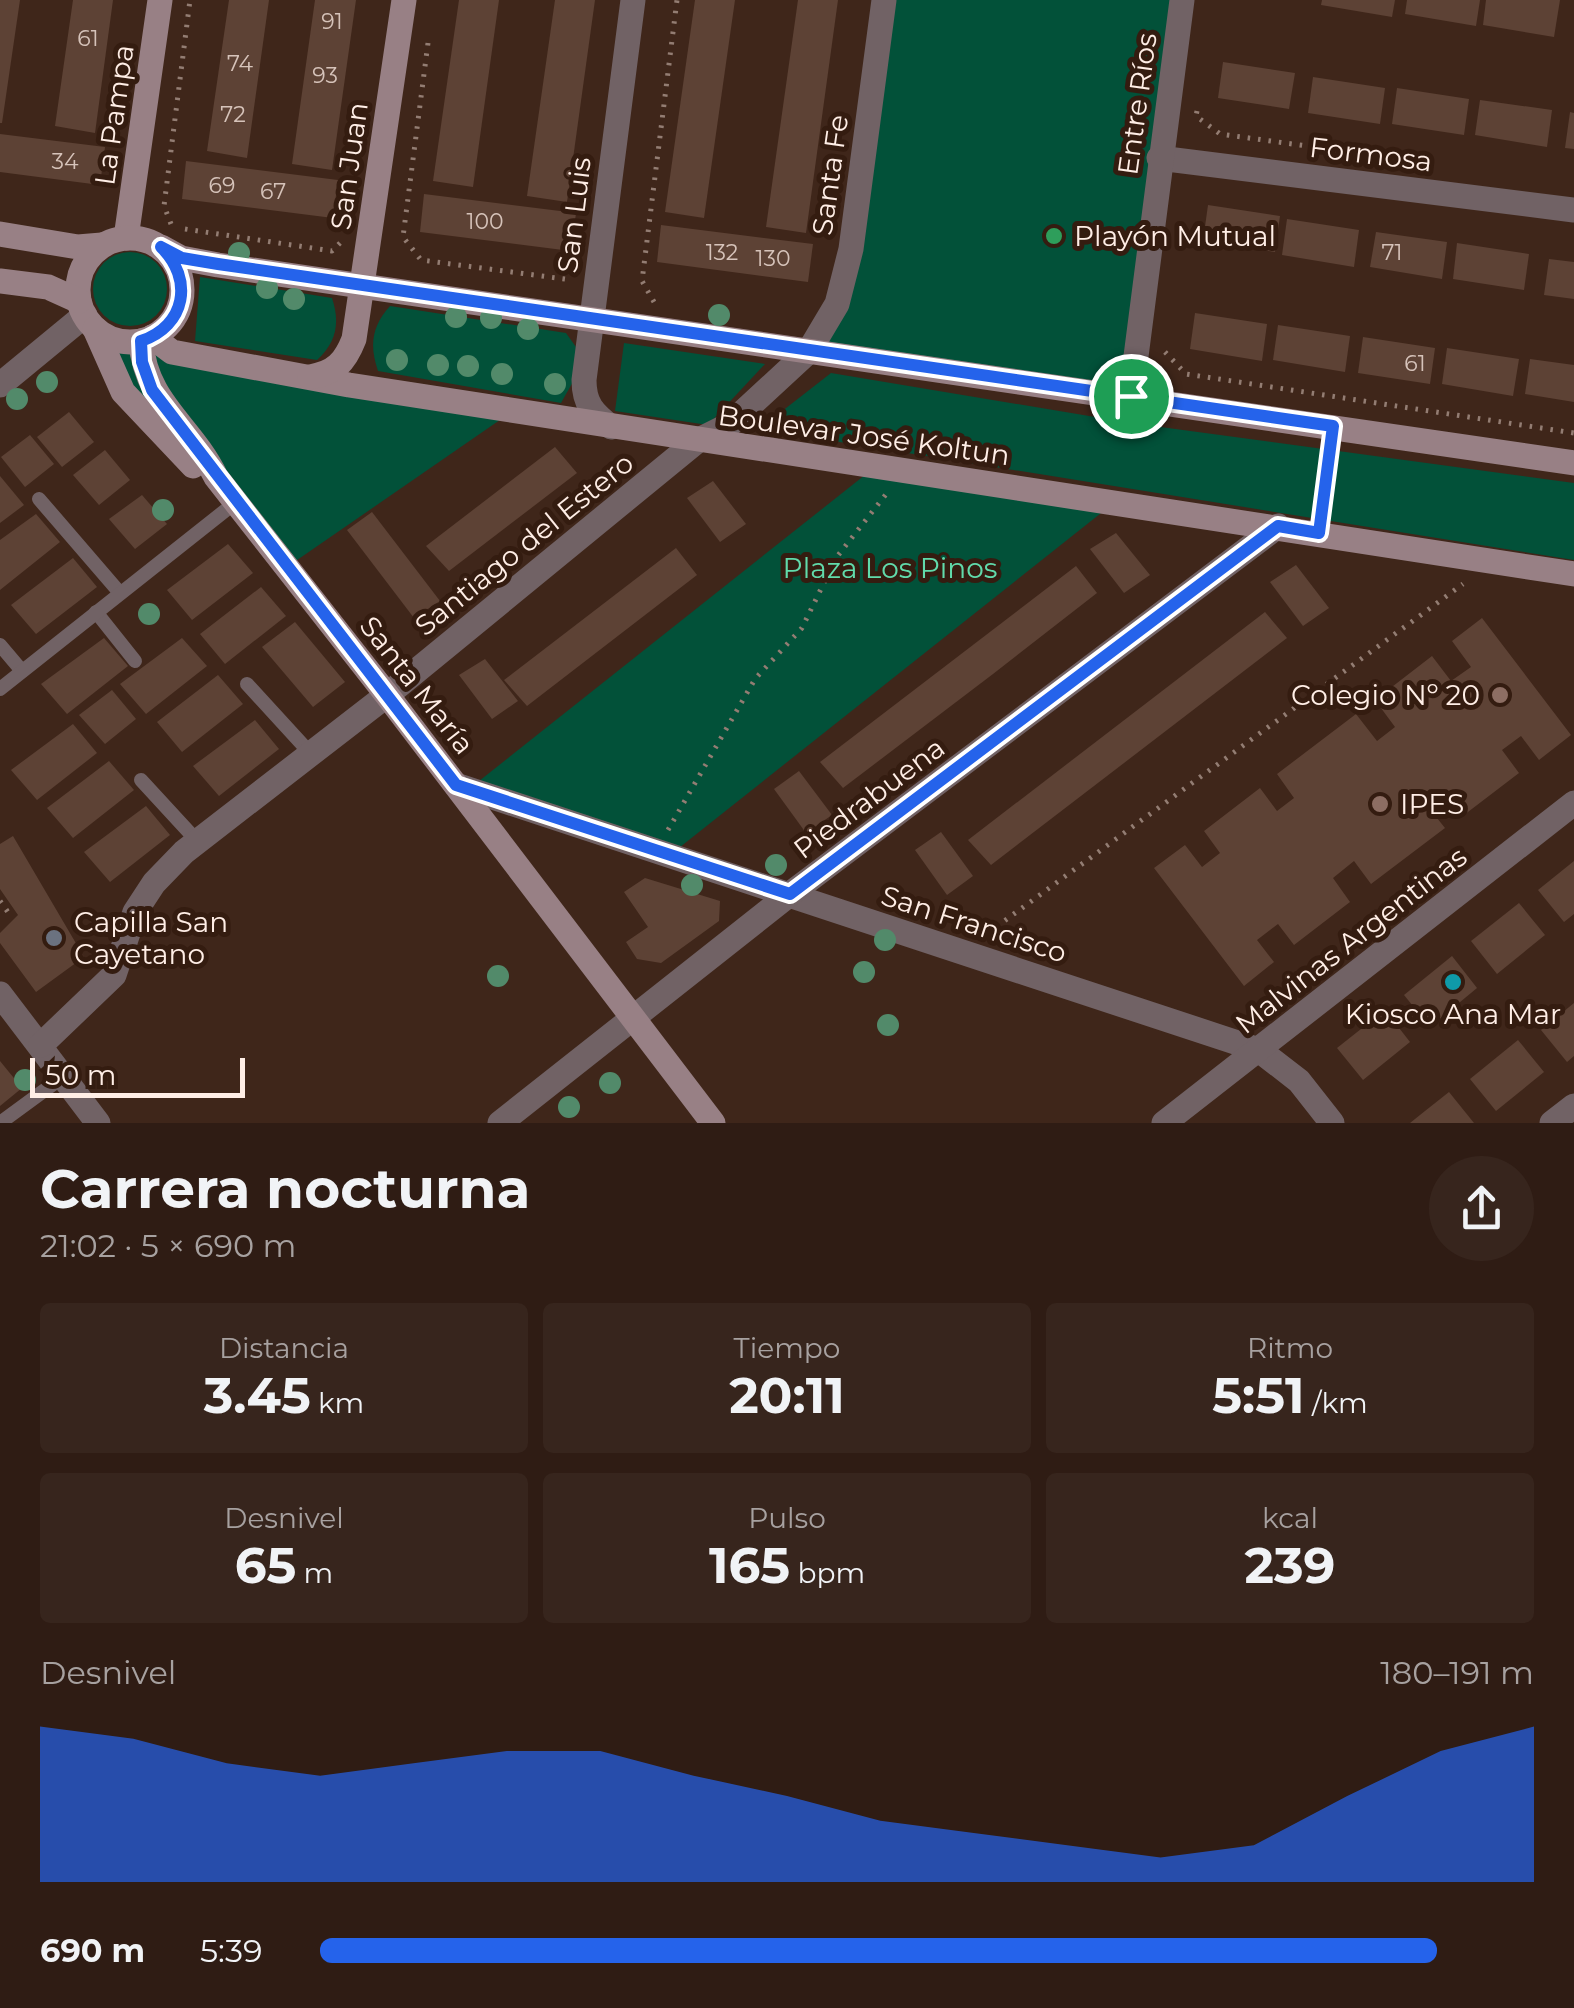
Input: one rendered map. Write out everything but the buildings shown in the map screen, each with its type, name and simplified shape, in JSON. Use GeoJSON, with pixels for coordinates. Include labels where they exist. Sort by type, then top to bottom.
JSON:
{"type":"FeatureCollection","features":[{"type":"Feature","properties":{"kind":"street","name":"La Pampa"},"geometry":{"type":"LineString","coordinates":[[114,241],[160,0]]}},
{"type":"Feature","properties":{"kind":"street","name":"San Juan"},"geometry":{"type":"LineString","coordinates":[[310,377],[328,374],[347,356],[362,285],[404,0]]}},
{"type":"Feature","properties":{"kind":"street","name":"San Luis"},"geometry":{"type":"LineString","coordinates":[[612,427],[590,409],[584,396],[633,0]]}},
{"type":"Feature","properties":{"kind":"street","name":"Santa Fe"},"geometry":{"type":"LineString","coordinates":[[809,351],[837,304],[851,249],[884,0]]}},
{"type":"Feature","properties":{"kind":"street","name":"Entre Ríos"},"geometry":{"type":"LineString","coordinates":[[1131,396],[1182,0]]}},
{"type":"Feature","properties":{"kind":"street","name":"Formosa"},"geometry":{"type":"LineString","coordinates":[[1160,158],[1574,210]]}},
{"type":"Feature","properties":{"kind":"street"},"geometry":{"type":"LineString","coordinates":[[0,234],[78,247],[139,238],[182,258],[218,264],[1574,462]]}},
{"type":"Feature","properties":{"kind":"street"},"geometry":{"type":"LineString","coordinates":[[86,315],[82,271],[114,241]]}},
{"type":"Feature","properties":{"kind":"street"},"geometry":{"type":"LineString","coordinates":[[0,281],[48,288],[126,342],[146,339],[173,320],[183,290],[180,273],[161,247]]}},
{"type":"Feature","properties":{"kind":"street"},"geometry":{"type":"LineString","coordinates":[[0,385],[86,315]]}},
{"type":"Feature","properties":{"kind":"street","name":"Santa María"},"geometry":{"type":"LineString","coordinates":[[86,315],[123,392],[192,466],[216,476]]}},
{"type":"Feature","properties":{"kind":"street","name":"Santa María"},"geometry":{"type":"LineString","coordinates":[[146,339],[142,362],[152,390],[712,1123]]}},
{"type":"Feature","properties":{"kind":"street","name":"Boulevar José Koltun"},"geometry":{"type":"LineString","coordinates":[[146,339],[172,352],[697,441],[1278,526],[1574,574]]}},
{"type":"Feature","properties":{"kind":"street","name":"Santiago del Estero"},"geometry":{"type":"LineString","coordinates":[[41,1045],[114,975],[135,912],[154,883],[199,842],[387,695],[697,441],[729,425],[809,351]]}},
{"type":"Feature","properties":{"kind":"street","name":"Piedrabuena"},"geometry":{"type":"LineString","coordinates":[[500,1123],[790,894],[1278,526]]}},
{"type":"Feature","properties":{"kind":"street","name":"San Francisco"},"geometry":{"type":"LineString","coordinates":[[456,785],[1259,1050],[1299,1081],[1332,1123]]}},
{"type":"Feature","properties":{"kind":"street","name":"Malvinas Argentinas"},"geometry":{"type":"LineString","coordinates":[[1164,1123],[1574,803]]}},
{"type":"Feature","properties":{"kind":"street"},"geometry":{"type":"LineString","coordinates":[[0,994],[98,1123]]}},
{"type":"Feature","properties":{"kind":"street"},"geometry":{"type":"LineString","coordinates":[[1552,1123],[1574,1106]]}},
{"type":"Feature","properties":{"kind":"lane"},"geometry":{"type":"LineString","coordinates":[[39,499],[120,593]]}},
{"type":"Feature","properties":{"kind":"lane"},"geometry":{"type":"LineString","coordinates":[[0,688],[236,502]]}},
{"type":"Feature","properties":{"kind":"lane"},"geometry":{"type":"LineString","coordinates":[[96,612],[135,660]]}},
{"type":"Feature","properties":{"kind":"lane"},"geometry":{"type":"LineString","coordinates":[[0,645],[22,671]]}},
{"type":"Feature","properties":{"kind":"lane"},"geometry":{"type":"LineString","coordinates":[[247,684],[312,755]]}},
{"type":"Feature","properties":{"kind":"lane"},"geometry":{"type":"LineString","coordinates":[[141,780],[199,842]]}},
{"type":"Feature","properties":{"kind":"lane"},"geometry":{"type":"LineString","coordinates":[[0,1123],[64,1076]]}},
{"type":"Feature","properties":{"kind":"path"},"geometry":{"type":"LineString","coordinates":[[190,0],[164,206],[172,227],[332,251]]}},
{"type":"Feature","properties":{"kind":"path"},"geometry":{"type":"LineString","coordinates":[[655,302],[642,281],[677,0]]}},
{"type":"Feature","properties":{"kind":"path"},"geometry":{"type":"LineString","coordinates":[[428,40],[403,237],[421,260],[570,282]]}},
{"type":"Feature","properties":{"kind":"path"},"geometry":{"type":"LineString","coordinates":[[1167,335],[1165,353],[1186,374],[1574,432]]}},
{"type":"Feature","properties":{"kind":"path"},"geometry":{"type":"LineString","coordinates":[[1319,533],[1333,426]]}},
{"type":"Feature","properties":{"kind":"path"},"geometry":{"type":"LineString","coordinates":[[657,851],[755,679],[802,628],[836,558],[905,472]]}},
{"type":"Feature","properties":{"kind":"path"},"geometry":{"type":"LineString","coordinates":[[964,952],[1493,561]]}},
{"type":"Feature","properties":{"kind":"path"},"geometry":{"type":"LineString","coordinates":[[0,901],[10,915]]}},
{"type":"Feature","properties":{"kind":"green space"},"geometry":{"type":"Polygon","coordinates":[[[883,0],[1182,0],[1131,395],[809,351],[837,304],[883,0]]]}},
{"type":"Feature","properties":{"kind":"green space"},"geometry":{"type":"Polygon","coordinates":[[[130,252],[156,263],[167,289],[156,315],[130,326],[104,315],[93,289],[104,263],[130,252]]]}},
{"type":"Feature","properties":{"kind":"green space"},"geometry":{"type":"Polygon","coordinates":[[[200,277],[332,298],[336,315],[333,339],[317,360],[195,341],[200,277]]]}},
{"type":"Feature","properties":{"kind":"green space"},"geometry":{"type":"Polygon","coordinates":[[[390,306],[566,333],[576,347],[574,380],[561,403],[378,371],[374,336],[390,306]]]}},
{"type":"Feature","properties":{"kind":"green space"},"geometry":{"type":"Polygon","coordinates":[[[108,337],[513,411],[287,567],[123,392],[108,337]]]}},
{"type":"Feature","properties":{"kind":"green space"},"geometry":{"type":"Polygon","coordinates":[[[624,343],[765,364],[708,425],[615,411],[624,343]]]}},
{"type":"Feature","properties":{"kind":"green space"},"geometry":{"type":"Polygon","coordinates":[[[831,373],[1131,423],[1574,483],[1574,560],[759,429],[831,373]]]}},
{"type":"Feature","properties":{"kind":"green space","name":"Plaza Los Pinos"},"geometry":{"type":"Polygon","coordinates":[[[875,467],[1115,502],[670,855],[469,789],[875,467]]]}},
{"type":"Feature","properties":{"kind":"place","name":"Playón Mutual"},"geometry":{"type":"Point","coordinates":[1054,236]}},
{"type":"Feature","properties":{"kind":"place","name":"Colegio Nº 20"},"geometry":{"type":"Point","coordinates":[1500,695]}},
{"type":"Feature","properties":{"kind":"place","name":"IPES"},"geometry":{"type":"Point","coordinates":[1380,804]}},
{"type":"Feature","properties":{"kind":"place","name":"Capilla San Cayetano"},"geometry":{"type":"Point","coordinates":[54,938]}},
{"type":"Feature","properties":{"kind":"place","name":"Kiosco Ana Mar"},"geometry":{"type":"Point","coordinates":[1453,982]}},
{"type":"Feature","properties":{"kind":"route"},"geometry":{"type":"LineString","coordinates":[[161,247],[182,258],[218,264],[1131,396],[1333,426],[1319,533],[1278,526],[790,894],[456,785],[152,390],[142,362],[141,341],[164,330],[180,308],[180,273],[161,247]]}}]}
